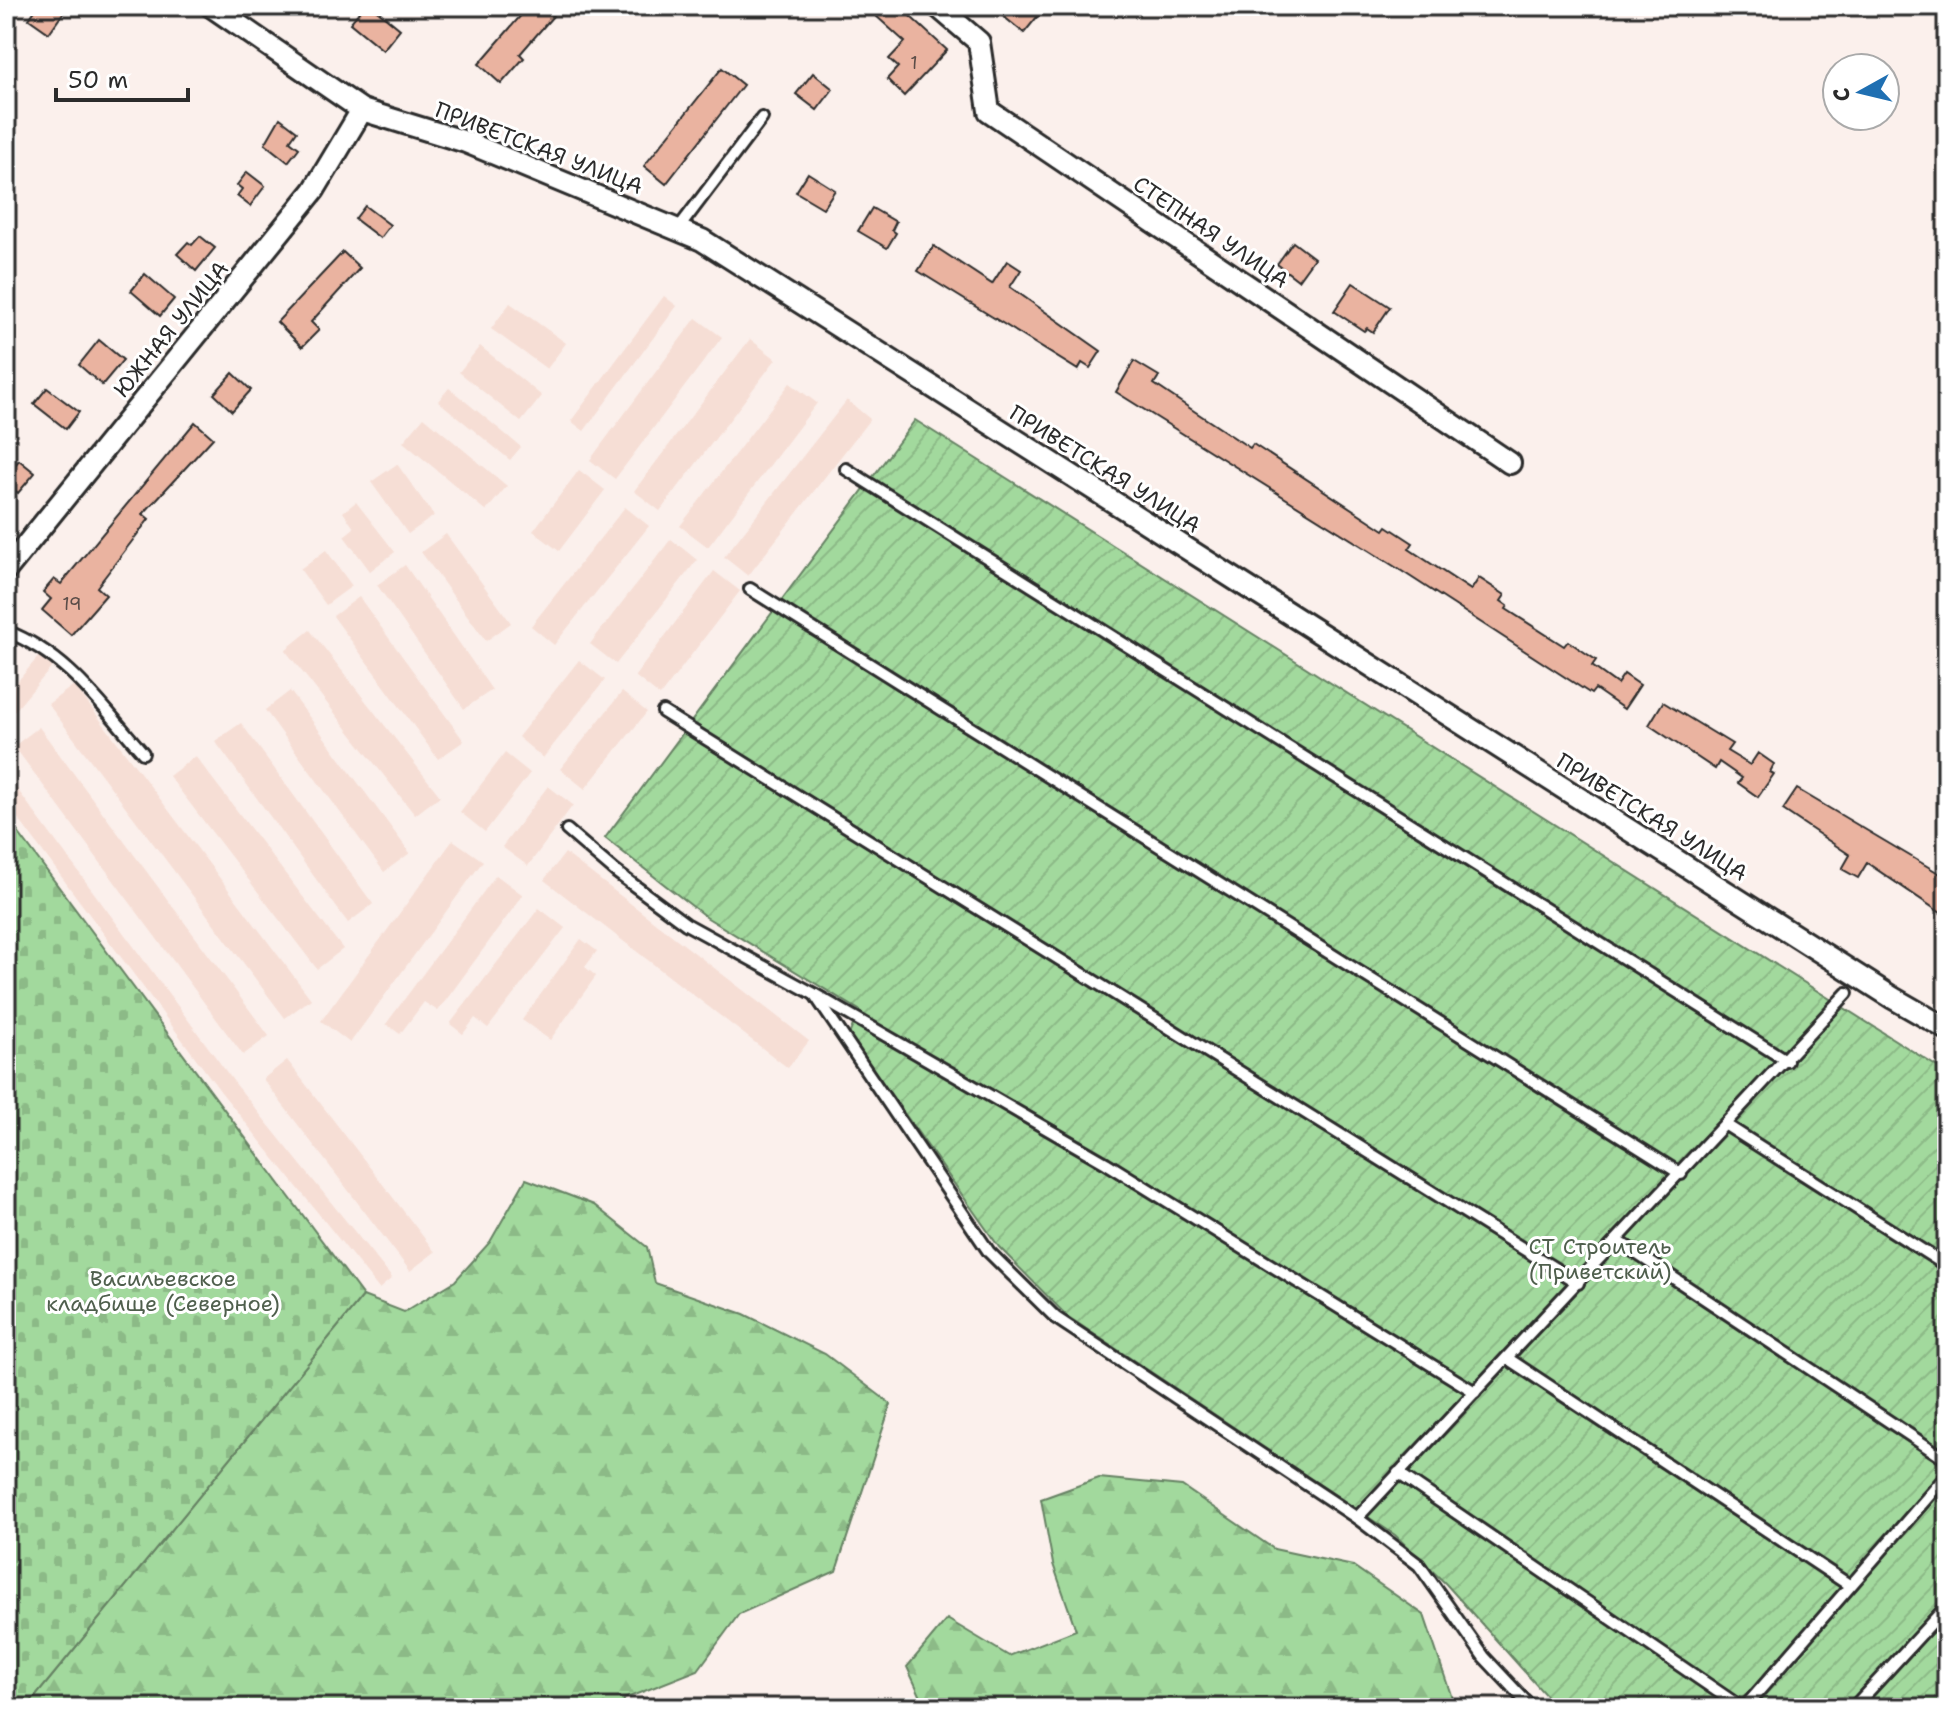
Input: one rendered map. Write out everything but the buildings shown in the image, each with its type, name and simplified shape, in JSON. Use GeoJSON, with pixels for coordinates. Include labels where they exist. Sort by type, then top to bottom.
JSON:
{"type":"FeatureCollection","features":[{"type":"Feature","properties":{"kind":"street","name":"ПРИВЕТСКАЯ УЛИЦА"},"geometry":{"type":"LineString","coordinates":[[211,6],[362,110],[466,142],[702,240],[1866,981],[1947,1029]]}},
{"type":"Feature","properties":{"kind":"street","name":"СТЕПНАЯ УЛИЦА"},"geometry":{"type":"LineString","coordinates":[[937,6],[979,42],[989,111],[1510,463]]}},
{"type":"Feature","properties":{"kind":"street","name":"ЮЖНАЯ УЛИЦА"},"geometry":{"type":"LineString","coordinates":[[6,570],[314,190],[362,110]]}},
{"type":"Feature","properties":{"kind":"lane"},"geometry":{"type":"LineString","coordinates":[[678,229],[762,118]]}},
{"type":"Feature","properties":{"kind":"lane"},"geometry":{"type":"LineString","coordinates":[[846,469],[1787,1061]]}},
{"type":"Feature","properties":{"kind":"lane"},"geometry":{"type":"LineString","coordinates":[[750,589],[1681,1174]]}},
{"type":"Feature","properties":{"kind":"lane"},"geometry":{"type":"LineString","coordinates":[[6,631],[37,643],[67,666],[143,753]]}},
{"type":"Feature","properties":{"kind":"lane"},"geometry":{"type":"LineString","coordinates":[[663,712],[1578,1283]]}},
{"type":"Feature","properties":{"kind":"lane"},"geometry":{"type":"LineString","coordinates":[[567,830],[616,872],[686,924],[814,994],[1106,1163],[1475,1392]]}},
{"type":"Feature","properties":{"kind":"lane"},"geometry":{"type":"LineString","coordinates":[[1357,1518],[1787,1061],[1847,993]]}},
{"type":"Feature","properties":{"kind":"lane"},"geometry":{"type":"LineString","coordinates":[[814,994],[989,1252],[1045,1307],[1357,1518],[1419,1565],[1484,1657],[1532,1708]]}},
{"type":"Feature","properties":{"kind":"lane"},"geometry":{"type":"LineString","coordinates":[[1726,1125],[1947,1266]]}},
{"type":"Feature","properties":{"kind":"lane"},"geometry":{"type":"LineString","coordinates":[[1618,1241],[1947,1460]]}},
{"type":"Feature","properties":{"kind":"lane"},"geometry":{"type":"LineString","coordinates":[[1507,1358],[1849,1585]]}},
{"type":"Feature","properties":{"kind":"lane"},"geometry":{"type":"LineString","coordinates":[[1398,1473],[1743,1708],[1947,1475]]}},
{"type":"Feature","properties":{"kind":"lane"},"geometry":{"type":"LineString","coordinates":[[1853,1708],[1947,1606]]}},
{"type":"Feature","properties":{"kind":"shaded area"},"geometry":{"type":"Polygon","coordinates":[[[664,296],[677,306],[584,431],[571,421],[664,296]]]}},
{"type":"Feature","properties":{"kind":"shaded area"},"geometry":{"type":"Polygon","coordinates":[[[510,303],[566,343],[547,369],[491,329],[510,303]]]}},
{"type":"Feature","properties":{"kind":"shaded area"},"geometry":{"type":"Polygon","coordinates":[[[696,318],[722,337],[615,479],[590,460],[696,318]]]}},
{"type":"Feature","properties":{"kind":"shaded area"},"geometry":{"type":"Polygon","coordinates":[[[750,339],[776,359],[660,511],[634,491],[750,339]]]}},
{"type":"Feature","properties":{"kind":"shaded area"},"geometry":{"type":"Polygon","coordinates":[[[480,346],[542,396],[521,422],[459,372],[480,346]]]}},
{"type":"Feature","properties":{"kind":"shaded area"},"geometry":{"type":"Polygon","coordinates":[[[790,383],[817,403],[708,547],[680,526],[790,383]]]}},
{"type":"Feature","properties":{"kind":"shaded area"},"geometry":{"type":"Polygon","coordinates":[[[449,388],[521,447],[510,460],[438,401],[449,388]]]}},
{"type":"Feature","properties":{"kind":"shaded area"},"geometry":{"type":"Polygon","coordinates":[[[847,400],[870,419],[748,576],[724,557],[847,400]]]}},
{"type":"Feature","properties":{"kind":"shaded area"},"geometry":{"type":"Polygon","coordinates":[[[424,417],[507,486],[486,511],[403,442],[424,417]]]}},
{"type":"Feature","properties":{"kind":"shaded area"},"geometry":{"type":"Polygon","coordinates":[[[397,464],[434,516],[408,534],[371,482],[397,464]]]}},
{"type":"Feature","properties":{"kind":"shaded area"},"geometry":{"type":"Polygon","coordinates":[[[579,470],[605,490],[559,551],[533,531],[579,470]]]}},
{"type":"Feature","properties":{"kind":"shaded area"},"geometry":{"type":"Polygon","coordinates":[[[356,502],[395,552],[370,571],[344,536],[354,528],[343,512],[356,502]]]}},
{"type":"Feature","properties":{"kind":"shaded area"},"geometry":{"type":"Polygon","coordinates":[[[625,507],[649,526],[554,645],[531,626],[625,507]]]}},
{"type":"Feature","properties":{"kind":"shaded area"},"geometry":{"type":"Polygon","coordinates":[[[446,534],[511,623],[486,641],[421,552],[446,534]]]}},
{"type":"Feature","properties":{"kind":"shaded area"},"geometry":{"type":"Polygon","coordinates":[[[671,539],[697,560],[616,664],[590,644],[671,539]]]}},
{"type":"Feature","properties":{"kind":"shaded area"},"geometry":{"type":"Polygon","coordinates":[[[326,550],[352,586],[326,605],[300,569],[326,550]]]}},
{"type":"Feature","properties":{"kind":"shaded area"},"geometry":{"type":"Polygon","coordinates":[[[405,565],[492,690],[464,709],[377,585],[405,565]]]}},
{"type":"Feature","properties":{"kind":"shaded area"},"geometry":{"type":"Polygon","coordinates":[[[714,571],[740,591],[660,696],[635,676],[714,571]]]}},
{"type":"Feature","properties":{"kind":"shaded area"},"geometry":{"type":"Polygon","coordinates":[[[359,597],[464,741],[438,759],[333,616],[359,597]]]}},
{"type":"Feature","properties":{"kind":"shaded area"},"geometry":{"type":"Polygon","coordinates":[[[310,630],[440,796],[415,815],[285,650],[310,630]]]}},
{"type":"Feature","properties":{"kind":"shaded area"},"geometry":{"type":"Polygon","coordinates":[[[39,656],[52,667],[6,721],[6,695],[39,656]]]}},
{"type":"Feature","properties":{"kind":"shaded area"},"geometry":{"type":"Polygon","coordinates":[[[579,660],[605,680],[543,758],[518,737],[579,660]]]}},
{"type":"Feature","properties":{"kind":"shaded area"},"geometry":{"type":"Polygon","coordinates":[[[74,685],[311,999],[285,1018],[48,704],[74,685]]]}},
{"type":"Feature","properties":{"kind":"shaded area"},"geometry":{"type":"Polygon","coordinates":[[[290,691],[410,853],[384,872],[265,710],[290,691]]]}},
{"type":"Feature","properties":{"kind":"shaded area"},"geometry":{"type":"Polygon","coordinates":[[[622,692],[647,712],[585,789],[560,769],[622,692]]]}},
{"type":"Feature","properties":{"kind":"shaded area"},"geometry":{"type":"Polygon","coordinates":[[[241,723],[373,904],[348,923],[215,741],[241,723]]]}},
{"type":"Feature","properties":{"kind":"shaded area"},"geometry":{"type":"Polygon","coordinates":[[[39,727],[269,1036],[243,1055],[14,746],[39,727]]]}},
{"type":"Feature","properties":{"kind":"shaded area"},"geometry":{"type":"Polygon","coordinates":[[[505,753],[530,773],[485,832],[460,812],[505,753]]]}},
{"type":"Feature","properties":{"kind":"shaded area"},"geometry":{"type":"Polygon","coordinates":[[[195,756],[343,949],[317,969],[169,776],[195,756]]]}},
{"type":"Feature","properties":{"kind":"shaded area"},"geometry":{"type":"Polygon","coordinates":[[[6,774],[234,1082],[392,1278],[379,1289],[221,1092],[6,802],[6,774]]]}},
{"type":"Feature","properties":{"kind":"shaded area"},"geometry":{"type":"Polygon","coordinates":[[[548,786],[573,805],[528,866],[502,847],[548,786]]]}},
{"type":"Feature","properties":{"kind":"shaded area"},"geometry":{"type":"Polygon","coordinates":[[[453,840],[483,861],[350,1043],[321,1021],[453,840]]]}},
{"type":"Feature","properties":{"kind":"shaded area"},"geometry":{"type":"Polygon","coordinates":[[[565,853],[809,1041],[788,1068],[544,880],[565,853]]]}},
{"type":"Feature","properties":{"kind":"shaded area"},"geometry":{"type":"Polygon","coordinates":[[[496,875],[523,895],[438,1011],[424,1002],[400,1034],[386,1024],[496,875]]]}},
{"type":"Feature","properties":{"kind":"shaded area"},"geometry":{"type":"Polygon","coordinates":[[[539,908],[565,928],[488,1028],[475,1018],[463,1034],[450,1024],[539,908]]]}},
{"type":"Feature","properties":{"kind":"shaded area"},"geometry":{"type":"Polygon","coordinates":[[[581,939],[597,951],[585,967],[596,976],[550,1040],[522,1020],[581,939]]]}},
{"type":"Feature","properties":{"kind":"shaded area"},"geometry":{"type":"Polygon","coordinates":[[[287,1060],[435,1252],[410,1271],[263,1079],[287,1060]]]}},
{"type":"Feature","properties":{"kind":"green space","name":"СТ Строитель (Приветский)"},"geometry":{"type":"Polygon","coordinates":[[[915,420],[1947,1073],[1947,1708],[1557,1708],[1446,1584],[1395,1535],[1067,1316],[999,1247],[849,1035],[859,1010],[706,917],[605,838],[915,420]]]}},
{"type":"Feature","properties":{"kind":"green space","name":"Васильевское кладбище (Северное)"},"geometry":{"type":"Polygon","coordinates":[[[6,816],[363,1296],[26,1708],[6,1708],[6,816]]]}},
{"type":"Feature","properties":{"kind":"green space"},"geometry":{"type":"Polygon","coordinates":[[[526,1179],[594,1205],[647,1247],[655,1283],[744,1314],[825,1354],[891,1404],[836,1571],[739,1614],[698,1670],[624,1699],[623,1708],[26,1708],[363,1296],[404,1312],[455,1281],[490,1242],[526,1179]]]}},
{"type":"Feature","properties":{"kind":"green space"},"geometry":{"type":"Polygon","coordinates":[[[1099,1478],[1182,1486],[1274,1549],[1353,1566],[1424,1615],[1452,1698],[1464,1708],[926,1708],[907,1667],[947,1619],[1009,1656],[1076,1630],[1053,1564],[1041,1499],[1099,1478]]]}}]}
